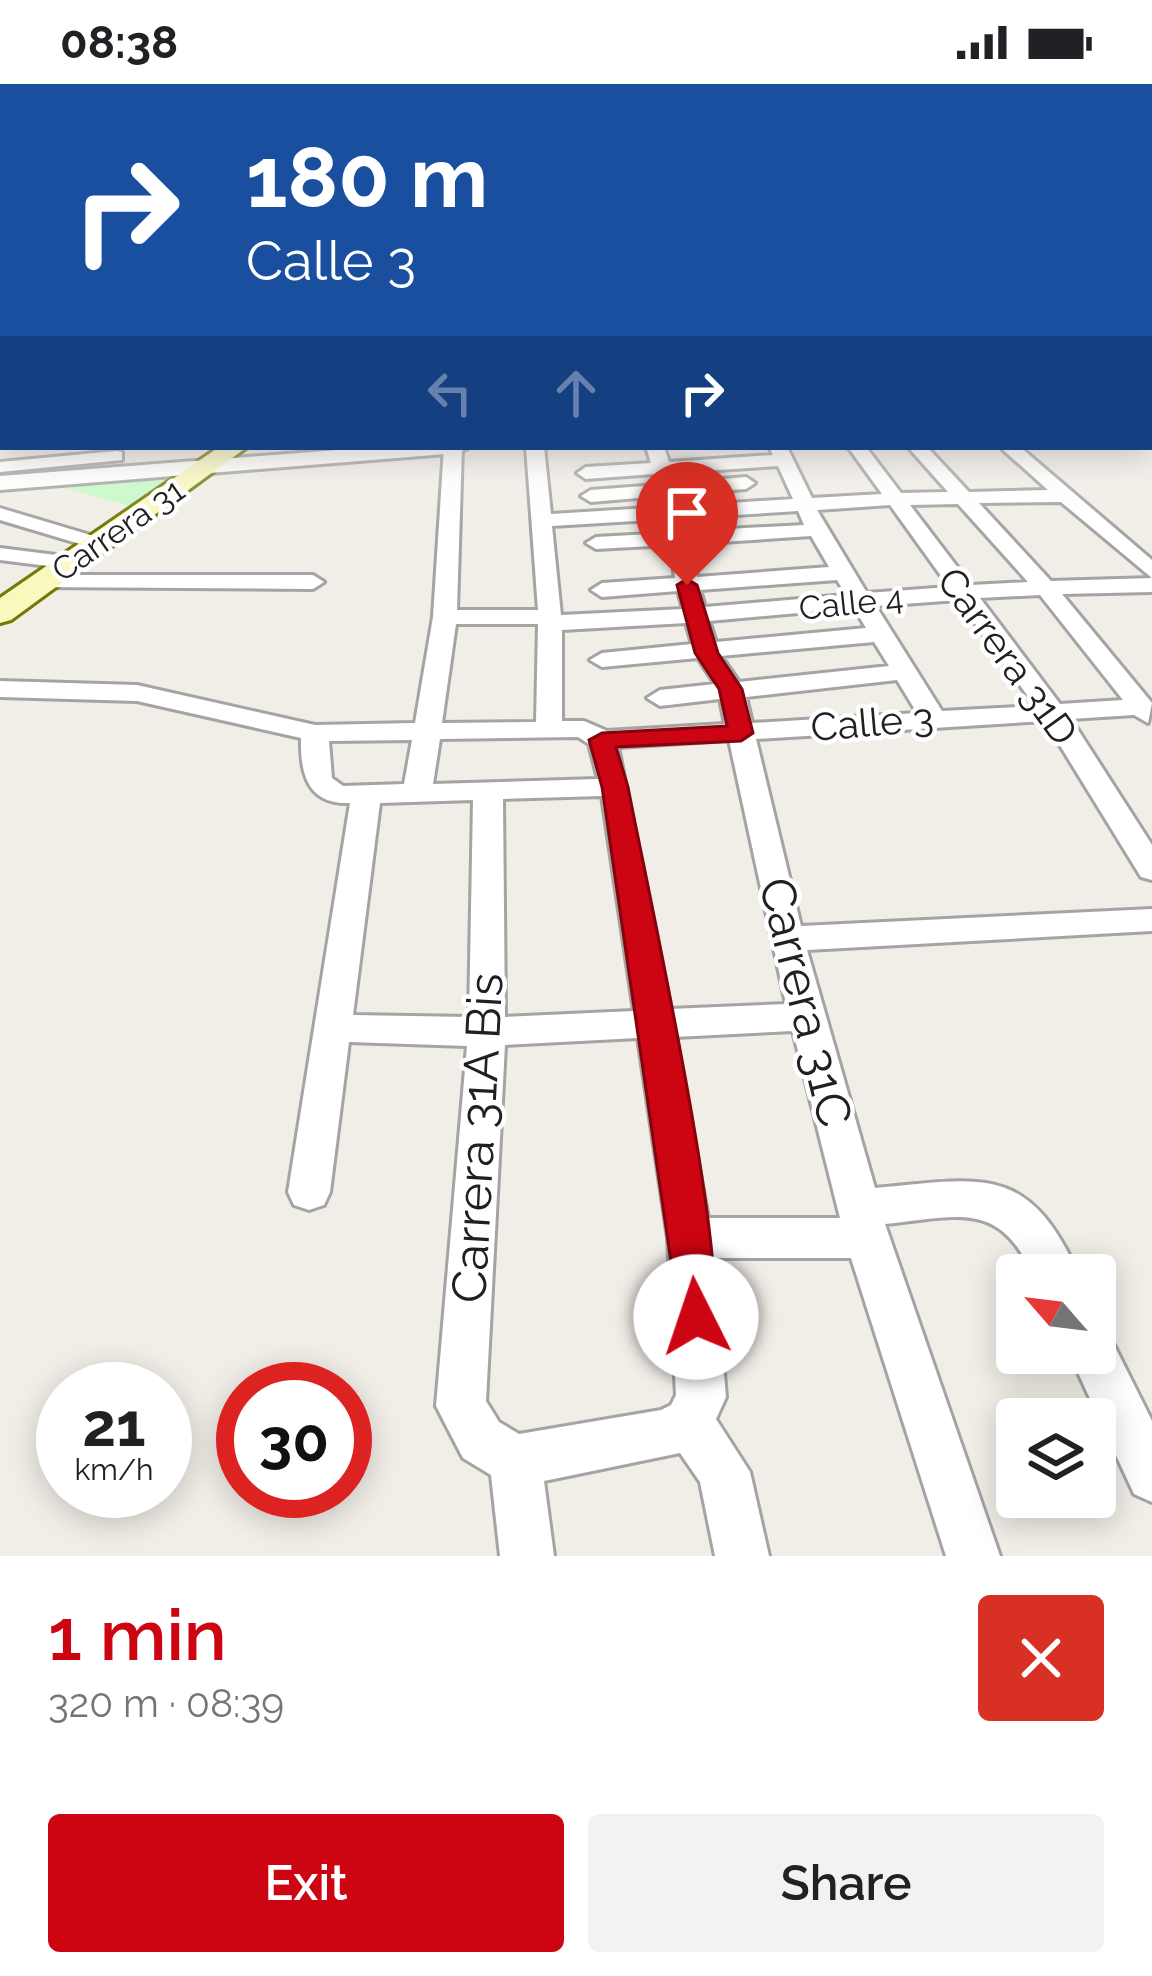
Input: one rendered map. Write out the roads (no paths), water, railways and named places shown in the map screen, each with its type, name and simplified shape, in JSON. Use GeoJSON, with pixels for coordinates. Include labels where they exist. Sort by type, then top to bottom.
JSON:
{"type":"FeatureCollection","features":[{"type":"Feature","properties":{"kind":"main road","name":"Carrera 31"},"geometry":{"type":"LineString","coordinates":[[0,613],[232,450]]}},
{"type":"Feature","properties":{"kind":"street"},"geometry":{"type":"LineString","coordinates":[[0,466],[117,459],[207,467],[419,450]]}},
{"type":"Feature","properties":{"kind":"street"},"geometry":{"type":"LineString","coordinates":[[418,790],[445,617],[456,450]]}},
{"type":"Feature","properties":{"kind":"street"},"geometry":{"type":"LineString","coordinates":[[0,688],[136,693],[211,706],[315,734],[549,729],[549,620],[535,450]]}},
{"type":"Feature","properties":{"kind":"street","name":"Carrera 31D"},"geometry":{"type":"LineString","coordinates":[[858,450],[1052,711],[1152,870]]}},
{"type":"Feature","properties":{"kind":"street"},"geometry":{"type":"LineString","coordinates":[[920,450],[1046,588],[1147,713]]}},
{"type":"Feature","properties":{"kind":"street"},"geometry":{"type":"LineString","coordinates":[[1013,450],[1152,571]]}},
{"type":"Feature","properties":{"kind":"street"},"geometry":{"type":"LineString","coordinates":[[543,521],[669,491],[782,454],[809,504],[817,530],[932,716]]}},
{"type":"Feature","properties":{"kind":"street"},"geometry":{"type":"LineString","coordinates":[[0,483],[117,459]]}},
{"type":"Feature","properties":{"kind":"street"},"geometry":{"type":"LineString","coordinates":[[586,473],[669,491],[809,504],[1061,496]]}},
{"type":"Feature","properties":{"kind":"street"},"geometry":{"type":"LineString","coordinates":[[591,496],[746,483]]}},
{"type":"Feature","properties":{"kind":"street"},"geometry":{"type":"LineString","coordinates":[[669,491],[745,532],[817,530]]}},
{"type":"Feature","properties":{"kind":"street"},"geometry":{"type":"LineString","coordinates":[[628,588],[606,542],[669,491]]}},
{"type":"Feature","properties":{"kind":"street","name":"Carrera 31C"},"geometry":{"type":"LineString","coordinates":[[669,491],[697,619],[731,689],[788,939],[863,1223],[973,1556]]}},
{"type":"Feature","properties":{"kind":"street"},"geometry":{"type":"LineString","coordinates":[[2,516],[100,544]]}},
{"type":"Feature","properties":{"kind":"street"},"geometry":{"type":"LineString","coordinates":[[745,532],[767,578]]}},
{"type":"Feature","properties":{"kind":"street"},"geometry":{"type":"LineString","coordinates":[[0,570],[11,555],[72,563]]}},
{"type":"Feature","properties":{"kind":"street"},"geometry":{"type":"LineString","coordinates":[[602,660],[697,619],[767,578],[844,573]]}},
{"type":"Feature","properties":{"kind":"street"},"geometry":{"type":"LineString","coordinates":[[44,582],[313,582]]}},
{"type":"Feature","properties":{"kind":"street"},"geometry":{"type":"LineString","coordinates":[[1127,585],[1152,610]]}},
{"type":"Feature","properties":{"kind":"street","name":"Calle 4"},"geometry":{"type":"LineString","coordinates":[[445,617],[697,619],[963,592],[1152,585]]}},
{"type":"Feature","properties":{"kind":"street"},"geometry":{"type":"LineString","coordinates":[[602,590],[628,588],[697,619],[882,634]]}},
{"type":"Feature","properties":{"kind":"street"},"geometry":{"type":"LineString","coordinates":[[660,698],[904,672]]}},
{"type":"Feature","properties":{"kind":"street","name":"Calle 3"},"geometry":{"type":"LineString","coordinates":[[549,729],[584,729],[602,740],[932,716],[1147,713]]}},
{"type":"Feature","properties":{"kind":"street"},"geometry":{"type":"LineString","coordinates":[[315,734],[315,776],[322,788],[366,796],[418,790],[615,787]]}},
{"type":"Feature","properties":{"kind":"street"},"geometry":{"type":"LineString","coordinates":[[526,1556],[515,1460],[664,1435],[689,1423],[700,1397],[691,1238],[615,787],[602,740]]}},
{"type":"Feature","properties":{"kind":"street","name":"Carrera 31A Bis"},"geometry":{"type":"LineString","coordinates":[[488,791],[487,1032],[461,1406],[481,1440],[515,1460]]}},
{"type":"Feature","properties":{"kind":"street"},"geometry":{"type":"LineString","coordinates":[[309,1192],[366,796]]}},
{"type":"Feature","properties":{"kind":"street"},"geometry":{"type":"LineString","coordinates":[[788,939],[1152,920]]}},
{"type":"Feature","properties":{"kind":"street"},"geometry":{"type":"LineString","coordinates":[[330,1028],[487,1032],[811,1016]]}},
{"type":"Feature","properties":{"kind":"street"},"geometry":{"type":"LineString","coordinates":[[691,1238],[863,1223],[988,1202],[1013,1208],[1035,1233],[1045,1254]]}},
{"type":"Feature","properties":{"kind":"street"},"geometry":{"type":"LineString","coordinates":[[1103,1374],[1152,1476]]}},
{"type":"Feature","properties":{"kind":"street"},"geometry":{"type":"LineString","coordinates":[[689,1423],[724,1472],[742,1556]]}}]}
